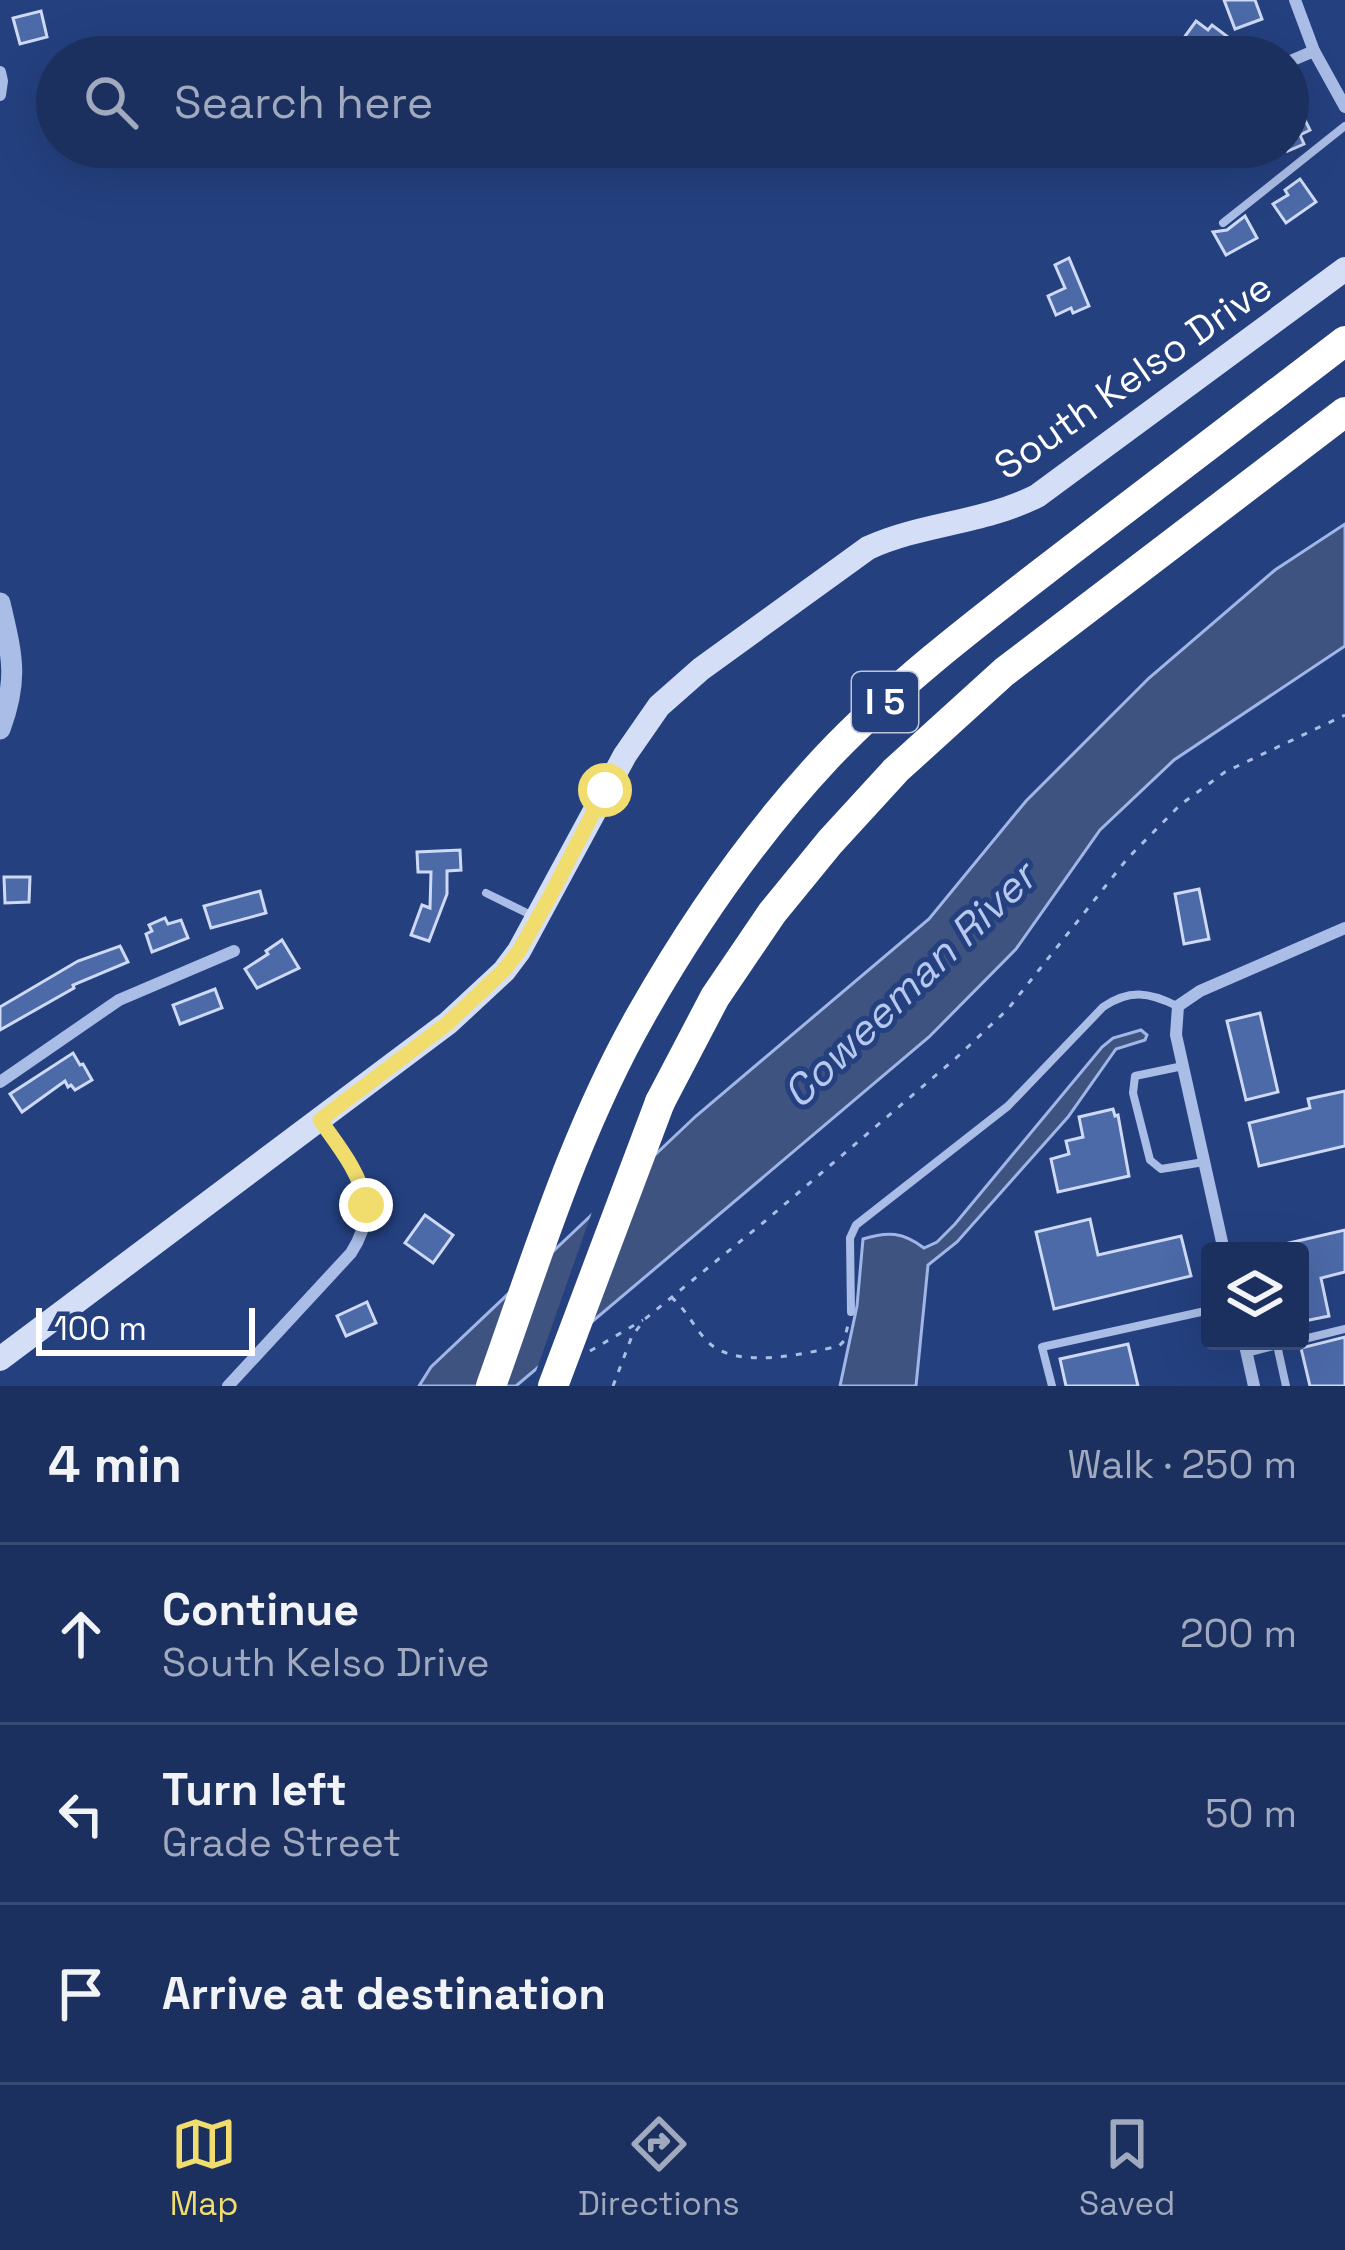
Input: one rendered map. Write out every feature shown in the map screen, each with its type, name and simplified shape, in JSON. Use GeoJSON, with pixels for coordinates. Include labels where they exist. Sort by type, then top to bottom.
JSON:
{"type":"FeatureCollection","features":[{"type":"Feature","properties":{"kind":"highway","name":"I 5"},"geometry":{"type":"LineString","coordinates":[[491,1386],[588,1120],[674,959],[766,830],[870,715],[959,637],[1345,341]]}},
{"type":"Feature","properties":{"kind":"highway","name":"I 5"},"geometry":{"type":"LineString","coordinates":[[553,1386],[660,1102],[715,997],[772,914],[830,842],[926,740],[1004,672],[1345,412]]}},
{"type":"Feature","properties":{"kind":"main road","name":"South Kelso Drive"},"geometry":{"type":"LineString","coordinates":[[0,1359],[448,1023],[504,970],[644,726],[700,669],[868,548],[892,537],[991,515],[1037,496],[1345,269]]}},
{"type":"Feature","properties":{"kind":"street"},"geometry":{"type":"LineString","coordinates":[[1295,0],[1308,36]]}},
{"type":"Feature","properties":{"kind":"street"},"geometry":{"type":"LineString","coordinates":[[1309,40],[1345,106]]}},
{"type":"Feature","properties":{"kind":"street"},"geometry":{"type":"LineString","coordinates":[[1309,53],[1313,51]]}},
{"type":"Feature","properties":{"kind":"street"},"geometry":{"type":"LineString","coordinates":[[0,72],[0,95]]}},
{"type":"Feature","properties":{"kind":"street"},"geometry":{"type":"LineString","coordinates":[[0,729],[11,699],[14,666],[1,613]]}},
{"type":"Feature","properties":{"kind":"street"},"geometry":{"type":"LineString","coordinates":[[1222,1242],[1176,1034],[1178,1006],[1200,991],[1345,928]]}},
{"type":"Feature","properties":{"kind":"street"},"geometry":{"type":"LineString","coordinates":[[0,1082],[119,1000],[234,951]]}},
{"type":"Feature","properties":{"kind":"street"},"geometry":{"type":"LineString","coordinates":[[228,1386],[351,1252],[364,1228],[363,1188],[320,1120]]}},
{"type":"Feature","properties":{"kind":"street"},"geometry":{"type":"LineString","coordinates":[[1246,1350],[1253,1386]]}},
{"type":"Feature","properties":{"kind":"lane"},"geometry":{"type":"LineString","coordinates":[[1309,154],[1345,126]]}},
{"type":"Feature","properties":{"kind":"lane"},"geometry":{"type":"LineString","coordinates":[[1222,223],[1292,168]]}},
{"type":"Feature","properties":{"kind":"lane"},"geometry":{"type":"LineString","coordinates":[[486,893],[537,918]]}},
{"type":"Feature","properties":{"kind":"lane"},"geometry":{"type":"LineString","coordinates":[[851,1312],[850,1238],[856,1225],[1008,1106],[1103,1007],[1118,997],[1142,993],[1178,1006]]}},
{"type":"Feature","properties":{"kind":"lane"},"geometry":{"type":"LineString","coordinates":[[1183,1066],[1135,1076],[1133,1093],[1150,1160],[1161,1168],[1204,1162]]}},
{"type":"Feature","properties":{"kind":"lane"},"geometry":{"type":"LineString","coordinates":[[1052,1386],[1042,1347],[1201,1312]]}},
{"type":"Feature","properties":{"kind":"lane"},"geometry":{"type":"LineString","coordinates":[[1309,1337],[1345,1329]]}},
{"type":"Feature","properties":{"kind":"lane"},"geometry":{"type":"LineString","coordinates":[[1278,1350],[1286,1386]]}},
{"type":"Feature","properties":{"kind":"path"},"geometry":{"type":"LineString","coordinates":[[586,1353],[645,1319],[956,1058],[1008,1009],[1127,859],[1180,805],[1225,772],[1345,715]]}},
{"type":"Feature","properties":{"kind":"path"},"geometry":{"type":"LineString","coordinates":[[671,1297],[707,1341],[736,1357],[839,1346],[851,1312]]}},
{"type":"Feature","properties":{"kind":"path"},"geometry":{"type":"LineString","coordinates":[[613,1386],[632,1336],[645,1319]]}},
{"type":"Feature","properties":{"kind":"water","name":"Coweeman River"},"geometry":{"type":"Polygon","coordinates":[[[1345,524],[1345,646],[1174,760],[1100,830],[1016,949],[929,1037],[516,1386],[419,1386],[431,1367],[696,1116],[929,919],[1026,801],[1149,678],[1275,570],[1345,524]]]}},
{"type":"Feature","properties":{"kind":"water"},"geometry":{"type":"Polygon","coordinates":[[[1141,1030],[1147,1035],[1145,1040],[1116,1049],[1068,1117],[957,1242],[928,1265],[916,1386],[840,1386],[857,1306],[863,1239],[895,1234],[924,1248],[937,1242],[1102,1047],[1113,1038],[1141,1030]]]}},
{"type":"Feature","properties":{"kind":"pier"},"geometry":{"type":"Polygon","coordinates":[[[662,1140],[587,1333],[533,1380],[594,1206],[662,1140]]]}},
{"type":"Feature","properties":{"kind":"building"},"geometry":{"type":"Polygon","coordinates":[[[1224,0],[1255,0],[1262,19],[1235,29],[1224,0]]]}},
{"type":"Feature","properties":{"kind":"building"},"geometry":{"type":"Polygon","coordinates":[[[41,11],[47,36],[20,44],[13,18],[41,11]]]}},
{"type":"Feature","properties":{"kind":"building"},"geometry":{"type":"Polygon","coordinates":[[[1196,21],[1227,36],[1185,36],[1196,21]]]}},
{"type":"Feature","properties":{"kind":"building"},"geometry":{"type":"Polygon","coordinates":[[[1300,179],[1316,202],[1286,223],[1273,204],[1300,179]]]}},
{"type":"Feature","properties":{"kind":"building"},"geometry":{"type":"Polygon","coordinates":[[[1245,216],[1257,238],[1226,255],[1213,232],[1227,230],[1245,216]]]}},
{"type":"Feature","properties":{"kind":"building"},"geometry":{"type":"Polygon","coordinates":[[[1069,258],[1089,306],[1056,315],[1048,296],[1065,288],[1055,265],[1069,258]]]}},
{"type":"Feature","properties":{"kind":"building"},"geometry":{"type":"Polygon","coordinates":[[[460,850],[461,870],[447,871],[447,894],[429,941],[411,935],[422,905],[430,908],[431,872],[418,872],[417,852],[460,850]]]}},
{"type":"Feature","properties":{"kind":"building"},"geometry":{"type":"Polygon","coordinates":[[[4,877],[30,877],[29,902],[5,903],[4,877]]]}},
{"type":"Feature","properties":{"kind":"building"},"geometry":{"type":"Polygon","coordinates":[[[1199,889],[1209,939],[1184,944],[1175,894],[1199,889]]]}},
{"type":"Feature","properties":{"kind":"building"},"geometry":{"type":"Polygon","coordinates":[[[260,891],[266,913],[211,928],[204,906],[260,891]]]}},
{"type":"Feature","properties":{"kind":"building"},"geometry":{"type":"Polygon","coordinates":[[[165,918],[168,924],[181,920],[188,938],[152,952],[146,934],[152,931],[149,925],[165,918]]]}},
{"type":"Feature","properties":{"kind":"building"},"geometry":{"type":"Polygon","coordinates":[[[282,940],[299,968],[257,988],[245,969],[282,940]]]}},
{"type":"Feature","properties":{"kind":"building"},"geometry":{"type":"Polygon","coordinates":[[[120,946],[128,962],[73,985],[0,1030],[0,1007],[78,961],[120,946]]]}},
{"type":"Feature","properties":{"kind":"building"},"geometry":{"type":"Polygon","coordinates":[[[215,989],[222,1008],[180,1024],[173,1005],[215,989]]]}},
{"type":"Feature","properties":{"kind":"building"},"geometry":{"type":"Polygon","coordinates":[[[1260,1013],[1278,1092],[1246,1100],[1227,1021],[1260,1013]]]}},
{"type":"Feature","properties":{"kind":"building"},"geometry":{"type":"Polygon","coordinates":[[[73,1053],[92,1080],[75,1090],[65,1081],[22,1112],[10,1094],[73,1053]]]}},
{"type":"Feature","properties":{"kind":"building"},"geometry":{"type":"Polygon","coordinates":[[[1345,1091],[1345,1146],[1259,1166],[1249,1123],[1310,1108],[1308,1099],[1345,1091]]]}},
{"type":"Feature","properties":{"kind":"building"},"geometry":{"type":"Polygon","coordinates":[[[1113,1109],[1129,1176],[1058,1192],[1051,1159],[1069,1154],[1066,1141],[1083,1137],[1079,1117],[1113,1109]]]}},
{"type":"Feature","properties":{"kind":"building"},"geometry":{"type":"Polygon","coordinates":[[[425,1215],[453,1235],[433,1263],[405,1243],[425,1215]]]}},
{"type":"Feature","properties":{"kind":"building"},"geometry":{"type":"Polygon","coordinates":[[[1090,1219],[1098,1255],[1181,1236],[1191,1276],[1054,1309],[1036,1232],[1090,1219]]]}},
{"type":"Feature","properties":{"kind":"building"},"geometry":{"type":"Polygon","coordinates":[[[1345,1230],[1345,1272],[1321,1278],[1329,1316],[1309,1320],[1309,1242],[1293,1242],[1345,1230]]]}},
{"type":"Feature","properties":{"kind":"building"},"geometry":{"type":"Polygon","coordinates":[[[367,1302],[376,1323],[346,1336],[337,1316],[367,1302]]]}},
{"type":"Feature","properties":{"kind":"building"},"geometry":{"type":"Polygon","coordinates":[[[1345,1337],[1345,1386],[1310,1386],[1301,1350],[1345,1337]]]}},
{"type":"Feature","properties":{"kind":"building"},"geometry":{"type":"Polygon","coordinates":[[[1128,1344],[1138,1386],[1066,1386],[1060,1359],[1128,1344]]]}},
{"type":"Feature","properties":{"kind":"route"},"geometry":{"type":"LineString","coordinates":[[366,1205],[354,1168],[320,1120],[448,1023],[504,970],[548,900],[605,790]]}}]}
